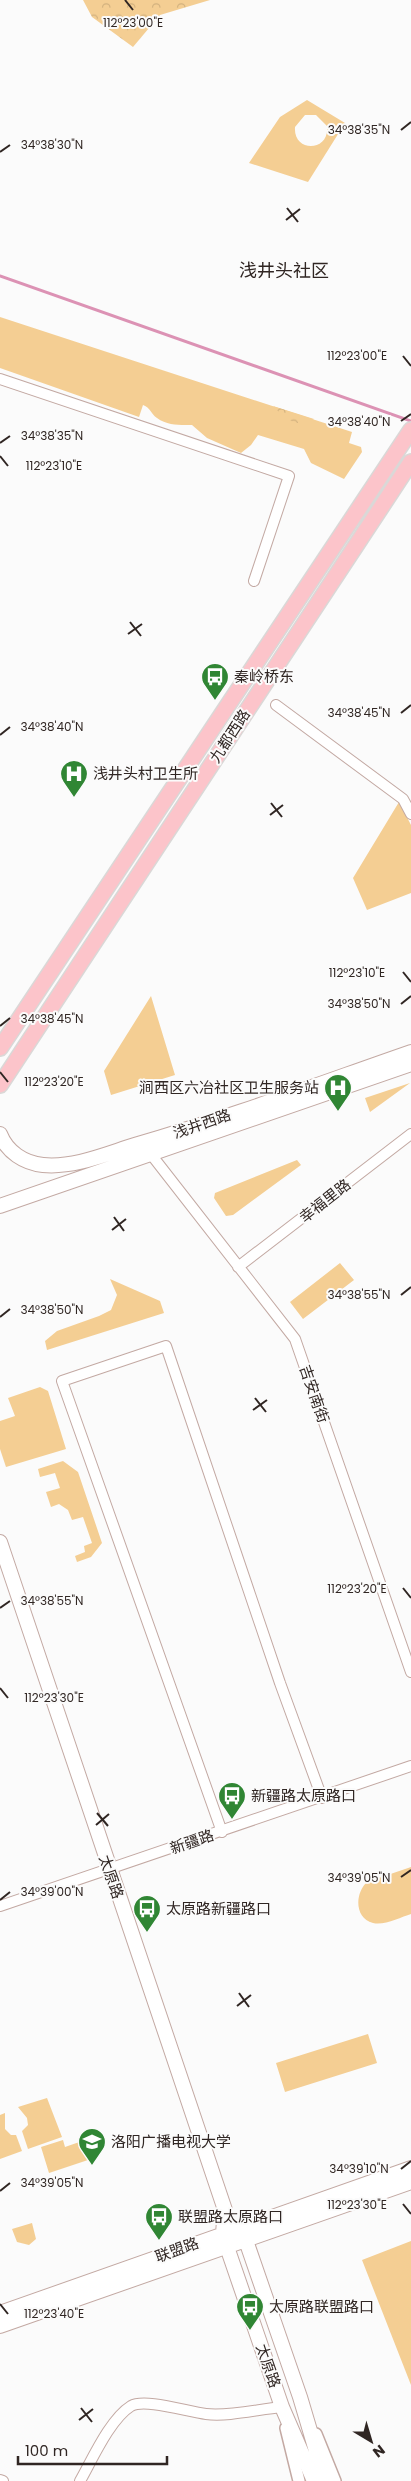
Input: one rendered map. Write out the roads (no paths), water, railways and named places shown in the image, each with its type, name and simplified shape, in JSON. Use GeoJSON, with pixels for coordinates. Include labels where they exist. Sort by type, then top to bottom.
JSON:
{"type":"FeatureCollection","features":[{"type":"Feature","properties":{"kind":"main road","name":"九都西路"},"geometry":{"type":"LineString","coordinates":[[0,1048],[407,437]]}},
{"type":"Feature","properties":{"kind":"main road","name":"九都西路"},"geometry":{"type":"LineString","coordinates":[[0,1086],[411,462]]}},
{"type":"Feature","properties":{"kind":"main road","name":"浅井西路"},"geometry":{"type":"LineString","coordinates":[[0,1134],[4,1145],[21,1159],[43,1165],[72,1164],[179,1133],[411,1052]]}},
{"type":"Feature","properties":{"kind":"main road","name":"浅井西路"},"geometry":{"type":"LineString","coordinates":[[0,1206],[411,1064]]}},
{"type":"Feature","properties":{"kind":"main road","name":"太原路"},"geometry":{"type":"LineString","coordinates":[[0,1542],[225,2210],[225,2240],[282,2406],[314,2481]]}},
{"type":"Feature","properties":{"kind":"main road","name":"联盟路"},"geometry":{"type":"LineString","coordinates":[[244,2234],[411,2168]]}},
{"type":"Feature","properties":{"kind":"main road","name":"联盟路"},"geometry":{"type":"LineString","coordinates":[[0,2313],[411,2182]]}},
{"type":"Feature","properties":{"kind":"main road","name":"太原路"},"geometry":{"type":"LineString","coordinates":[[225,2210],[244,2234],[300,2398],[325,2481]]}},
{"type":"Feature","properties":{"kind":"main road","name":"联盟路"},"geometry":{"type":"LineString","coordinates":[[0,2326],[225,2240]]}},
{"type":"Feature","properties":{"kind":"street"},"geometry":{"type":"LineString","coordinates":[[0,379],[289,476],[254,581]]}},
{"type":"Feature","properties":{"kind":"street"},"geometry":{"type":"LineString","coordinates":[[276,705],[403,798],[411,814]]}},
{"type":"Feature","properties":{"kind":"street","name":"幸福里路"},"geometry":{"type":"LineString","coordinates":[[238,1267],[411,1134]]}},
{"type":"Feature","properties":{"kind":"street","name":"吉安南街"},"geometry":{"type":"LineString","coordinates":[[150,1154],[295,1339],[411,1672]]}},
{"type":"Feature","properties":{"kind":"street"},"geometry":{"type":"LineString","coordinates":[[222,1832],[62,1381],[166,1346],[280,1682],[322,1798]]}},
{"type":"Feature","properties":{"kind":"street","name":"新疆路"},"geometry":{"type":"LineString","coordinates":[[0,1906],[322,1798],[411,1766]]}},
{"type":"Feature","properties":{"kind":"street","name":"太原路"},"geometry":{"type":"LineString","coordinates":[[300,2398],[336,2481]]}},
{"type":"Feature","properties":{"kind":"street"},"geometry":{"type":"LineString","coordinates":[[80,2481],[106,2436],[124,2411],[134,2404],[146,2404],[208,2415],[282,2406]]}},
{"type":"Feature","properties":{"kind":"street","name":"太原路"},"geometry":{"type":"LineString","coordinates":[[282,2406],[300,2481]]}},
{"type":"Feature","properties":{"kind":"waterway"},"geometry":{"type":"LineString","coordinates":[[0,276],[411,421]]}},
{"type":"Feature","properties":{"kind":"place","name":"秦岭桥东"},"geometry":{"type":"Point","coordinates":[215,701]}},
{"type":"Feature","properties":{"kind":"place","name":"浅井头村卫生所"},"geometry":{"type":"Point","coordinates":[74,798]}},
{"type":"Feature","properties":{"kind":"place","name":"涧西区六冶社区卫生服务站"},"geometry":{"type":"Point","coordinates":[338,1112]}},
{"type":"Feature","properties":{"kind":"place","name":"新疆路太原路口"},"geometry":{"type":"Point","coordinates":[232,1820]}},
{"type":"Feature","properties":{"kind":"place","name":"太原路新疆路口"},"geometry":{"type":"Point","coordinates":[147,1933]}},
{"type":"Feature","properties":{"kind":"place","name":"洛阳广播电视大学"},"geometry":{"type":"Point","coordinates":[92,2166]}},
{"type":"Feature","properties":{"kind":"place","name":"联盟路太原路口"},"geometry":{"type":"Point","coordinates":[159,2241]}},
{"type":"Feature","properties":{"kind":"place","name":"太原路联盟路口"},"geometry":{"type":"Point","coordinates":[250,2331]}},
{"type":"Feature","properties":{"kind":"district","name":"浅井头社区"},"geometry":{"type":"Point","coordinates":[284,271]}}]}
